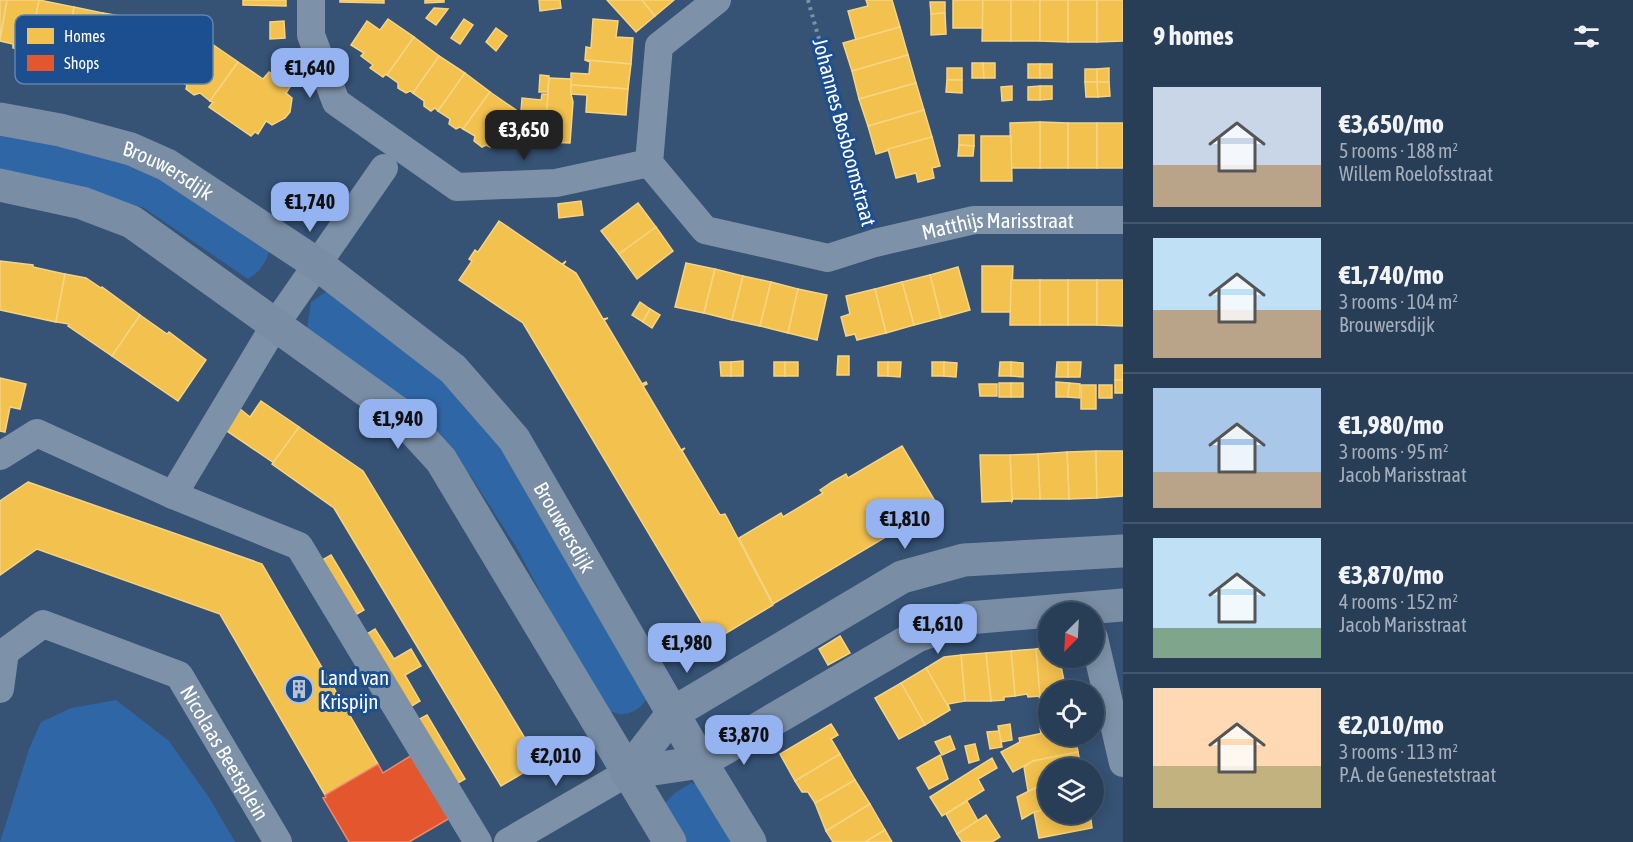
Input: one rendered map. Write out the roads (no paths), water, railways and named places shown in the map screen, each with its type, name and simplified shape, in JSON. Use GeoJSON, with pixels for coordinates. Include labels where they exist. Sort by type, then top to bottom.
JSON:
{"type":"FeatureCollection","features":[{"type":"Feature","properties":{"kind":"street"},"geometry":{"type":"LineString","coordinates":[[311,0],[311,35],[336,102],[392,158],[456,187],[556,183],[649,163],[659,46],[717,0]]}},
{"type":"Feature","properties":{"kind":"street","name":"Brouwersdijk"},"geometry":{"type":"LineString","coordinates":[[0,119],[60,129],[131,149],[167,165],[317,264],[453,369],[514,440],[750,842]]}},
{"type":"Feature","properties":{"kind":"street"},"geometry":{"type":"LineString","coordinates":[[173,495],[275,326],[392,158]]}},
{"type":"Feature","properties":{"kind":"street","name":"Johannes Bosboomstraat"},"geometry":{"type":"LineString","coordinates":[[649,163],[705,230],[828,258],[875,243]]}},
{"type":"Feature","properties":{"kind":"street"},"geometry":{"type":"LineString","coordinates":[[0,185],[82,203],[132,222],[398,413],[441,460],[669,842]]}},
{"type":"Feature","properties":{"kind":"street","name":"Matthijs Marisstraat"},"geometry":{"type":"LineString","coordinates":[[875,243],[974,220],[1123,220]]}},
{"type":"Feature","properties":{"kind":"street"},"geometry":{"type":"LineString","coordinates":[[0,456],[37,433],[173,495],[298,546],[478,842]]}},
{"type":"Feature","properties":{"kind":"street"},"geometry":{"type":"LineString","coordinates":[[627,773],[673,713],[902,577],[964,560],[1123,551]]}},
{"type":"Feature","properties":{"kind":"street"},"geometry":{"type":"LineString","coordinates":[[1104,607],[1123,605]]}},
{"type":"Feature","properties":{"kind":"street"},"geometry":{"type":"LineString","coordinates":[[508,842],[627,773],[701,762],[917,636],[968,618],[1038,613]]}},
{"type":"Feature","properties":{"kind":"street","name":"Nicolaas Beetsplein"},"geometry":{"type":"LineString","coordinates":[[0,689],[5,652],[43,624],[179,675],[278,842]]}},
{"type":"Feature","properties":{"kind":"street"},"geometry":{"type":"LineString","coordinates":[[1101,668],[1123,763]]}},
{"type":"Feature","properties":{"kind":"place","name":"Land van Krispijn"},"geometry":{"type":"Point","coordinates":[299,689]}}]}
